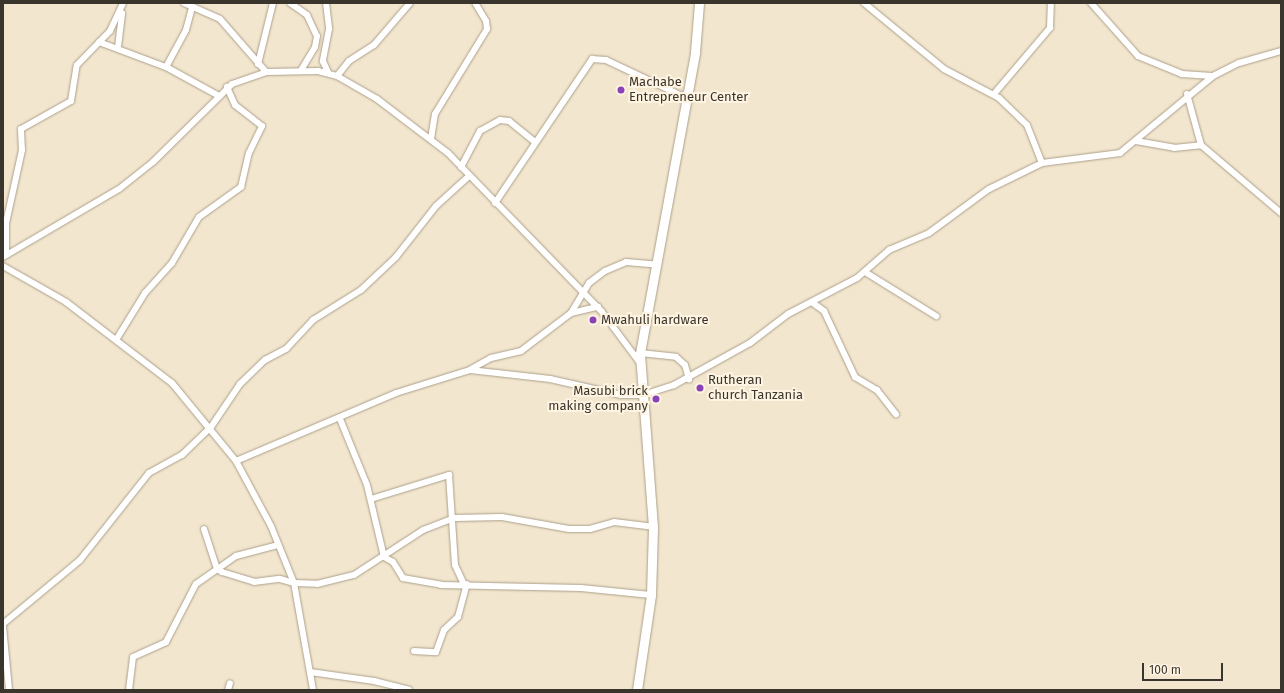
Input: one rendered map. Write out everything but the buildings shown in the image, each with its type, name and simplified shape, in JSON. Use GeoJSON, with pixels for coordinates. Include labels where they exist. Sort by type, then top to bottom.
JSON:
{"type":"FeatureCollection","features":[{"type":"Feature","properties":{"kind":"street"},"geometry":{"type":"LineString","coordinates":[[4,256],[6,223],[22,150],[21,129],[71,101],[77,65],[113,27],[123,3]]}},
{"type":"Feature","properties":{"kind":"street"},"geometry":{"type":"LineString","coordinates":[[118,47],[123,3]]}},
{"type":"Feature","properties":{"kind":"street"},"geometry":{"type":"LineString","coordinates":[[184,3],[220,19],[266,72]]}},
{"type":"Feature","properties":{"kind":"street"},"geometry":{"type":"LineString","coordinates":[[258,64],[273,3]]}},
{"type":"Feature","properties":{"kind":"street"},"geometry":{"type":"LineString","coordinates":[[290,3],[307,15],[316,36],[315,48],[302,69]]}},
{"type":"Feature","properties":{"kind":"street"},"geometry":{"type":"LineString","coordinates":[[326,3],[329,29],[322,61],[328,72]]}},
{"type":"Feature","properties":{"kind":"street"},"geometry":{"type":"LineString","coordinates":[[337,76],[349,61],[368,50],[410,3]]}},
{"type":"Feature","properties":{"kind":"street"},"geometry":{"type":"LineString","coordinates":[[430,139],[435,114],[487,29],[486,21],[475,3]]}},
{"type":"Feature","properties":{"kind":"street"},"geometry":{"type":"LineString","coordinates":[[637,690],[651,595],[653,527],[640,353],[658,265],[686,102],[699,3]]}},
{"type":"Feature","properties":{"kind":"street"},"geometry":{"type":"LineString","coordinates":[[864,3],[944,69],[994,94],[1027,125],[1042,163]]}},
{"type":"Feature","properties":{"kind":"street"},"geometry":{"type":"LineString","coordinates":[[994,94],[1050,28],[1051,3]]}},
{"type":"Feature","properties":{"kind":"street"},"geometry":{"type":"LineString","coordinates":[[1091,3],[1138,56],[1188,75],[1213,76]]}},
{"type":"Feature","properties":{"kind":"street"},"geometry":{"type":"LineString","coordinates":[[166,67],[186,30],[192,7]]}},
{"type":"Feature","properties":{"kind":"street"},"geometry":{"type":"LineString","coordinates":[[99,42],[118,47],[166,67],[219,96]]}},
{"type":"Feature","properties":{"kind":"street"},"geometry":{"type":"LineString","coordinates":[[470,370],[543,378],[621,395],[643,395],[689,379],[750,343],[782,317],[813,303],[865,272],[889,250],[929,232],[973,198],[1042,163],[1109,157],[1136,141],[1187,94],[1213,76],[1239,63],[1281,51]]}},
{"type":"Feature","properties":{"kind":"street"},"geometry":{"type":"LineString","coordinates":[[495,203],[534,141],[595,58],[627,69],[682,96],[686,102]]}},
{"type":"Feature","properties":{"kind":"street"},"geometry":{"type":"LineString","coordinates":[[4,256],[119,189],[153,162],[227,87],[266,72],[302,69],[328,72],[377,99],[430,139],[461,168],[598,307],[640,363]]}},
{"type":"Feature","properties":{"kind":"street"},"geometry":{"type":"LineString","coordinates":[[116,340],[145,292],[172,263],[200,217],[241,187],[249,153],[262,126],[235,105],[227,87]]}},
{"type":"Feature","properties":{"kind":"street"},"geometry":{"type":"LineString","coordinates":[[1187,94],[1193,127],[1201,145],[1281,213]]}},
{"type":"Feature","properties":{"kind":"street"},"geometry":{"type":"LineString","coordinates":[[461,168],[480,131],[500,120],[509,121],[534,141]]}},
{"type":"Feature","properties":{"kind":"street"},"geometry":{"type":"LineString","coordinates":[[1136,141],[1174,148],[1201,145]]}},
{"type":"Feature","properties":{"kind":"street"},"geometry":{"type":"LineString","coordinates":[[9,690],[3,625],[80,560],[149,473],[182,455],[211,427],[240,384],[265,360],[286,349],[313,320],[361,290],[396,257],[436,206],[469,176]]}},
{"type":"Feature","properties":{"kind":"street"},"geometry":{"type":"LineString","coordinates":[[236,461],[305,429],[340,419],[396,393],[470,370],[491,358],[521,351],[571,313],[583,292],[595,277],[620,264],[658,265]]}},
{"type":"Feature","properties":{"kind":"street"},"geometry":{"type":"LineString","coordinates":[[3,266],[66,302],[172,383],[211,427],[236,461],[278,545],[286,568],[294,583],[313,690]]}},
{"type":"Feature","properties":{"kind":"street"},"geometry":{"type":"LineString","coordinates":[[865,272],[936,316]]}},
{"type":"Feature","properties":{"kind":"street"},"geometry":{"type":"LineString","coordinates":[[813,303],[824,311],[855,377],[877,390],[896,414]]}},
{"type":"Feature","properties":{"kind":"street"},"geometry":{"type":"LineString","coordinates":[[571,313],[598,307]]}},
{"type":"Feature","properties":{"kind":"street"},"geometry":{"type":"LineString","coordinates":[[640,353],[676,356],[686,365],[689,379]]}},
{"type":"Feature","properties":{"kind":"street"},"geometry":{"type":"LineString","coordinates":[[340,419],[371,499],[384,557],[393,562],[406,580],[651,595]]}},
{"type":"Feature","properties":{"kind":"street"},"geometry":{"type":"LineString","coordinates":[[371,499],[446,474],[450,476],[454,518],[455,565],[466,584],[458,618],[444,630],[436,652],[414,651]]}},
{"type":"Feature","properties":{"kind":"street"},"geometry":{"type":"LineString","coordinates":[[204,529],[217,569],[231,577],[254,582],[280,579],[301,585],[349,578],[384,557],[423,530],[454,518],[502,517],[569,530],[590,529],[614,522],[653,527]]}},
{"type":"Feature","properties":{"kind":"street"},"geometry":{"type":"LineString","coordinates":[[129,690],[133,657],[166,642],[196,584],[217,569],[244,553],[278,545]]}},
{"type":"Feature","properties":{"kind":"street"},"geometry":{"type":"LineString","coordinates":[[280,579],[286,568]]}},
{"type":"Feature","properties":{"kind":"street"},"geometry":{"type":"LineString","coordinates":[[310,672],[374,681],[409,690]]}},
{"type":"Feature","properties":{"kind":"street"},"geometry":{"type":"LineString","coordinates":[[228,690],[230,683]]}},
{"type":"Feature","properties":{"kind":"place","name":"Machabe Entrepreneur Center"},"geometry":{"type":"Point","coordinates":[621,90]}},
{"type":"Feature","properties":{"kind":"place","name":"Mwahuli hardware"},"geometry":{"type":"Point","coordinates":[593,320]}},
{"type":"Feature","properties":{"kind":"place","name":"Rutheran church Tanzania"},"geometry":{"type":"Point","coordinates":[700,388]}},
{"type":"Feature","properties":{"kind":"place","name":"Masubi brick making company"},"geometry":{"type":"Point","coordinates":[656,399]}}]}
